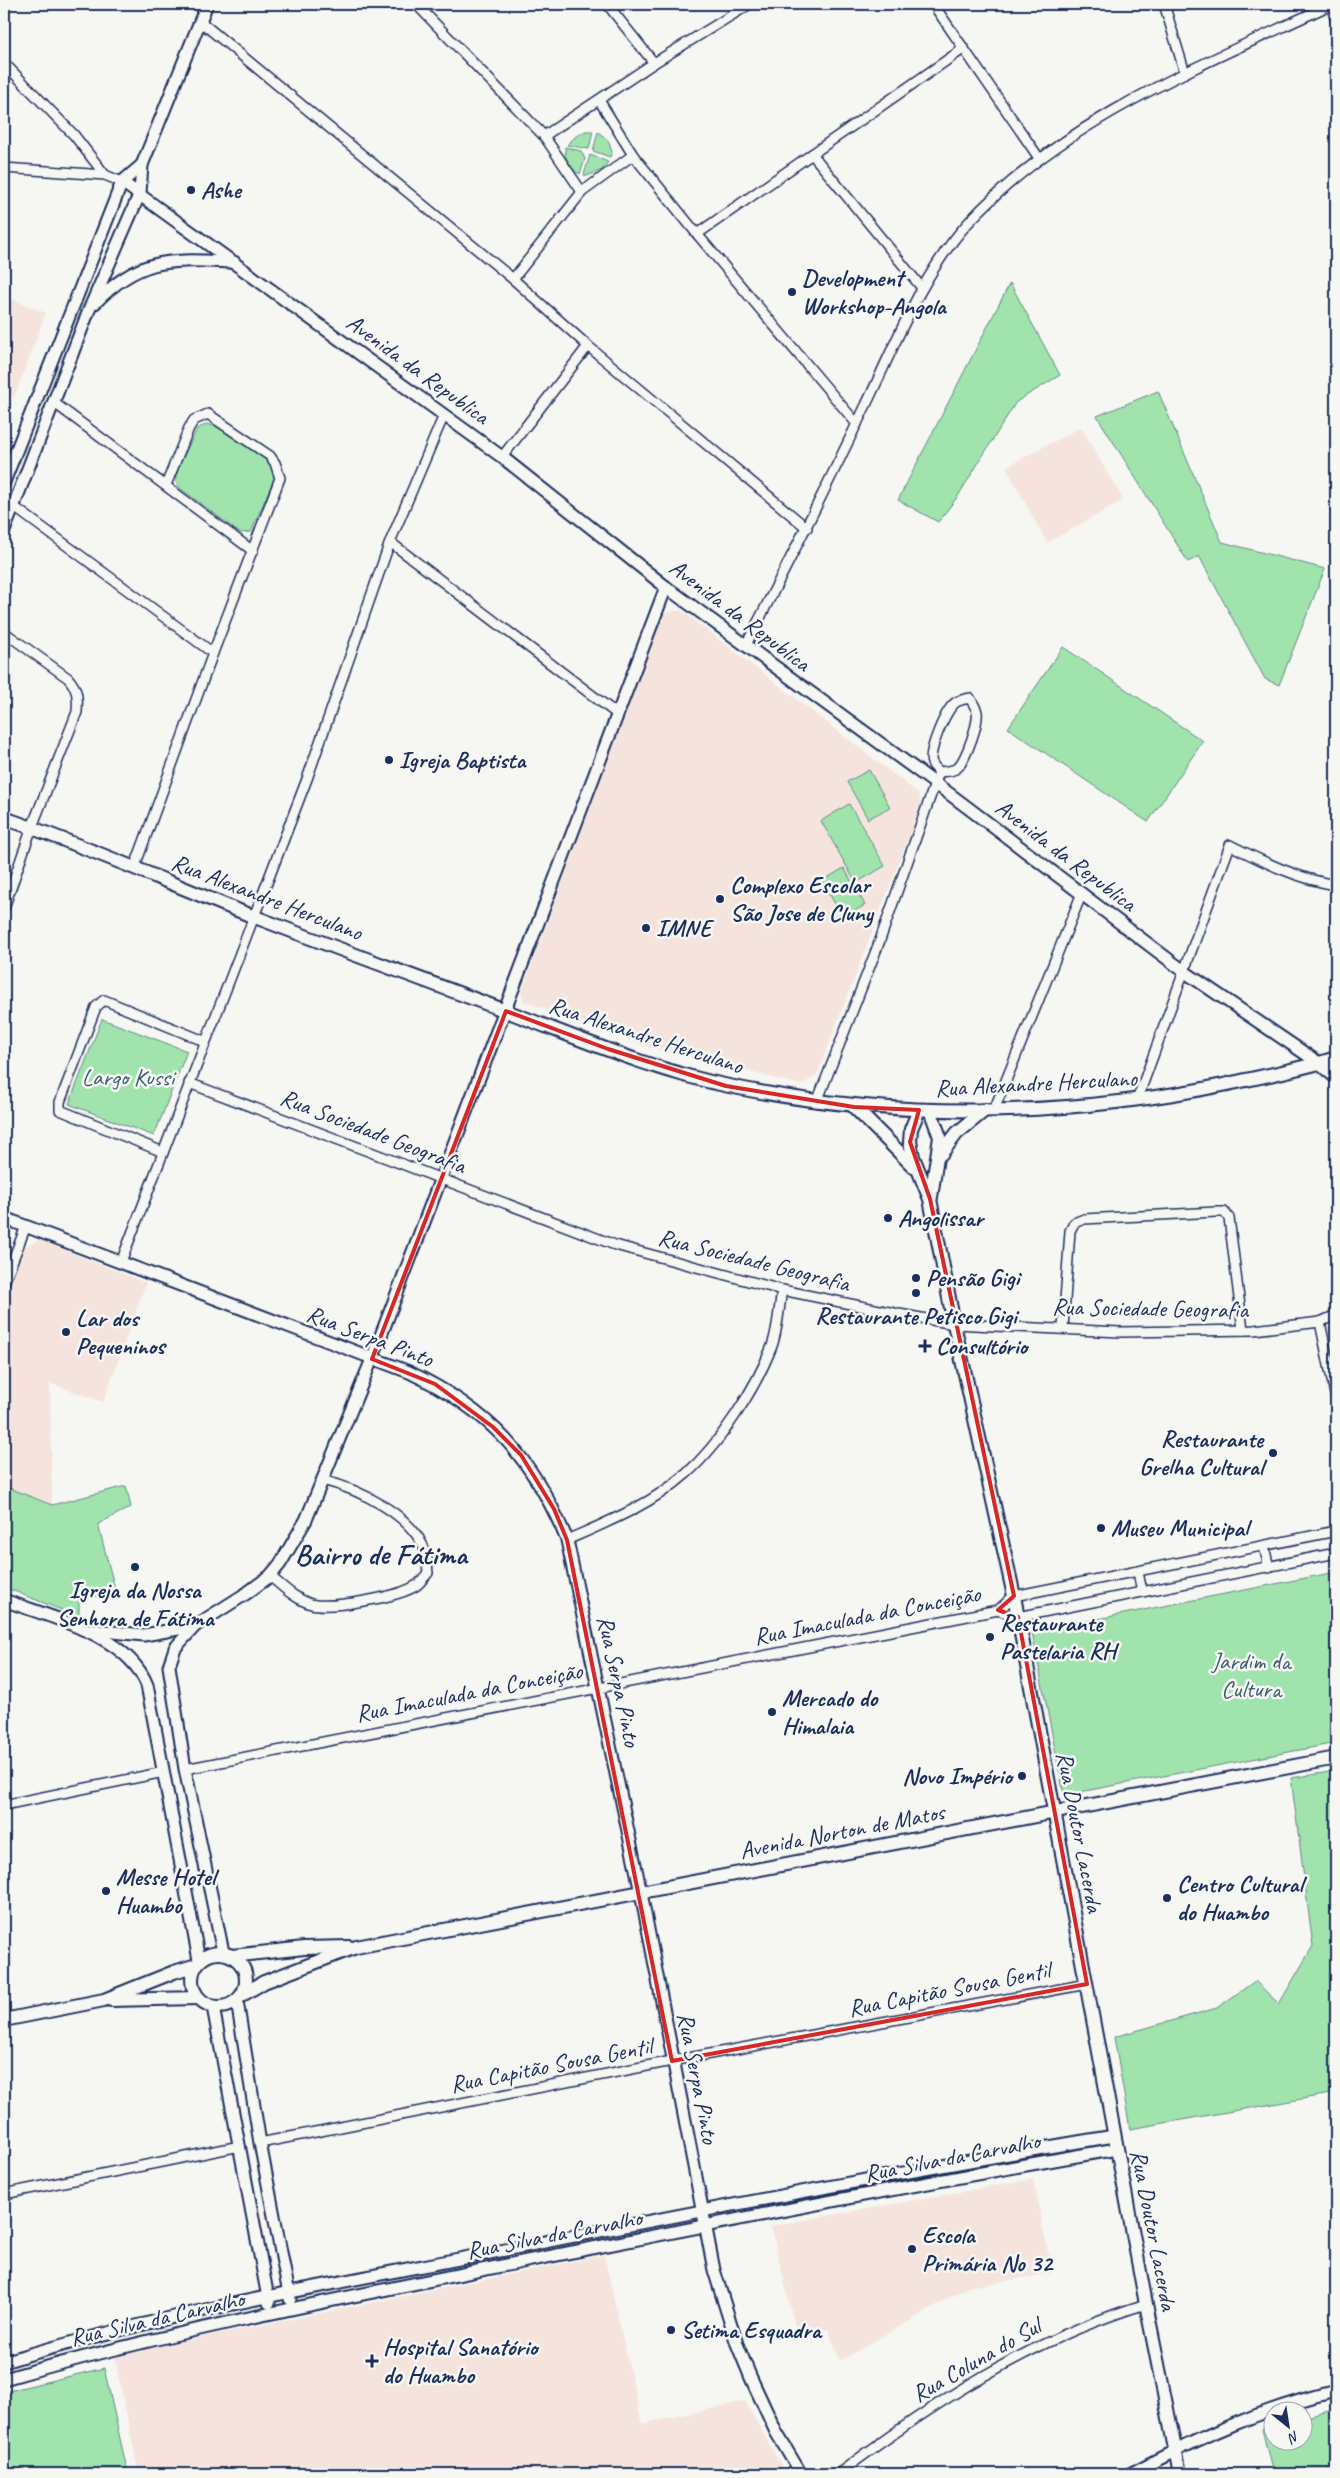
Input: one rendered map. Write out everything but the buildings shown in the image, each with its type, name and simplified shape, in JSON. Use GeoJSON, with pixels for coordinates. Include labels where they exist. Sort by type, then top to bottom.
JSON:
{"type":"FeatureCollection","features":[{"type":"Feature","properties":{"kind":"main road","name":"Rua Alexandre Herculano"},"geometry":{"type":"LineString","coordinates":[[4,818],[254,916],[608,1049],[726,1086],[854,1107],[989,1110],[1136,1100],[1182,1094],[1336,1058]]}},
{"type":"Feature","properties":{"kind":"main road","name":"Avenida da Republica"},"geometry":{"type":"LineString","coordinates":[[1319,1063],[1336,1077]]}},
{"type":"Feature","properties":{"kind":"main road"},"geometry":{"type":"LineString","coordinates":[[854,1107],[920,1172]]}},
{"type":"Feature","properties":{"kind":"main road","name":"Rua Doutor Lacerda"},"geometry":{"type":"LineString","coordinates":[[930,1199],[940,1137],[925,1110],[911,1130],[910,1142],[930,1199],[954,1324],[1014,1596],[1146,2304],[1180,2474]]}},
{"type":"Feature","properties":{"kind":"main road"},"geometry":{"type":"LineString","coordinates":[[935,1166],[950,1140],[989,1110]]}},
{"type":"Feature","properties":{"kind":"main road","name":"Avenida Norton de Matos"},"geometry":{"type":"LineString","coordinates":[[227,1954],[304,1948],[356,1947],[1336,1758]]}},
{"type":"Feature","properties":{"kind":"main road","name":"Avenida Norton de Matos"},"geometry":{"type":"LineString","coordinates":[[239,1998],[264,1982],[356,1947]]}},
{"type":"Feature","properties":{"kind":"main road"},"geometry":{"type":"LineString","coordinates":[[4,2020],[104,2000],[198,1998],[214,2007],[222,2008],[239,1998],[246,1984],[246,1973],[241,1963],[227,1954],[212,1954],[198,1963],[104,2000]]}},
{"type":"Feature","properties":{"kind":"main road"},"geometry":{"type":"LineString","coordinates":[[198,1963],[192,1979],[192,1986],[198,1998]]}},
{"type":"Feature","properties":{"kind":"street"},"geometry":{"type":"LineString","coordinates":[[4,531],[89,310],[140,193],[142,165],[207,4]]}},
{"type":"Feature","properties":{"kind":"street"},"geometry":{"type":"LineString","coordinates":[[416,4],[544,136],[582,192]]}},
{"type":"Feature","properties":{"kind":"street"},"geometry":{"type":"LineString","coordinates":[[607,4],[654,63]]}},
{"type":"Feature","properties":{"kind":"street"},"geometry":{"type":"LineString","coordinates":[[544,136],[654,63],[750,4]]}},
{"type":"Feature","properties":{"kind":"street"},"geometry":{"type":"LineString","coordinates":[[933,4],[1039,158]]}},
{"type":"Feature","properties":{"kind":"street"},"geometry":{"type":"LineString","coordinates":[[1164,4],[1185,73]]}},
{"type":"Feature","properties":{"kind":"street"},"geometry":{"type":"LineString","coordinates":[[746,646],[807,528],[922,288],[929,275],[967,225],[1003,188],[1039,158],[1087,127],[1185,73],[1331,4],[1336,21]]}},
{"type":"Feature","properties":{"kind":"street"},"geometry":{"type":"LineString","coordinates":[[201,22],[512,279],[588,346],[807,528]]}},
{"type":"Feature","properties":{"kind":"street"},"geometry":{"type":"LineString","coordinates":[[697,234],[963,49]]}},
{"type":"Feature","properties":{"kind":"street"},"geometry":{"type":"LineString","coordinates":[[4,63],[74,135],[105,175]]}},
{"type":"Feature","properties":{"kind":"street"},"geometry":{"type":"LineString","coordinates":[[599,100],[633,154],[697,234],[857,424]]}},
{"type":"Feature","properties":{"kind":"street"},"geometry":{"type":"LineString","coordinates":[[512,279],[582,192],[633,154]]}},
{"type":"Feature","properties":{"kind":"street"},"geometry":{"type":"LineString","coordinates":[[812,154],[922,288]]}},
{"type":"Feature","properties":{"kind":"street"},"geometry":{"type":"LineString","coordinates":[[4,482],[122,182],[142,165]]}},
{"type":"Feature","properties":{"kind":"street"},"geometry":{"type":"LineString","coordinates":[[4,168],[105,175],[122,182]]}},
{"type":"Feature","properties":{"kind":"street","name":"Avenida da Republica"},"geometry":{"type":"LineString","coordinates":[[122,182],[140,193],[502,457],[666,587],[1082,893],[1185,972],[1319,1063]]}},
{"type":"Feature","properties":{"kind":"street"},"geometry":{"type":"LineString","coordinates":[[89,310],[119,280],[156,263],[174,260],[234,262]]}},
{"type":"Feature","properties":{"kind":"street"},"geometry":{"type":"LineString","coordinates":[[502,457],[588,346]]}},
{"type":"Feature","properties":{"kind":"street"},"geometry":{"type":"LineString","coordinates":[[53,402],[166,484],[253,551]]}},
{"type":"Feature","properties":{"kind":"street"},"geometry":{"type":"LineString","coordinates":[[134,869],[212,654],[280,478],[276,463],[270,456],[208,414],[194,420],[189,428],[166,484]]}},
{"type":"Feature","properties":{"kind":"street"},"geometry":{"type":"LineString","coordinates":[[121,1262],[343,681],[390,542],[444,415]]}},
{"type":"Feature","properties":{"kind":"street"},"geometry":{"type":"LineString","coordinates":[[13,506],[212,654]]}},
{"type":"Feature","properties":{"kind":"street"},"geometry":{"type":"LineString","coordinates":[[390,542],[617,714]]}},
{"type":"Feature","properties":{"kind":"street"},"geometry":{"type":"LineString","coordinates":[[227,1954],[184,1769],[169,1666],[175,1648],[195,1626],[248,1593],[270,1576],[294,1542],[372,1359],[666,587]]}},
{"type":"Feature","properties":{"kind":"street"},"geometry":{"type":"LineString","coordinates":[[4,632],[68,678],[74,685],[78,696],[77,712],[32,828],[4,908]]}},
{"type":"Feature","properties":{"kind":"street"},"geometry":{"type":"LineString","coordinates":[[970,698],[977,710],[977,722],[971,740],[958,767],[952,771],[939,772],[931,762],[931,753],[946,715],[955,702],[970,698]]}},
{"type":"Feature","properties":{"kind":"street"},"geometry":{"type":"LineString","coordinates":[[817,1102],[879,942],[939,772]]}},
{"type":"Feature","properties":{"kind":"street"},"geometry":{"type":"LineString","coordinates":[[1136,1100],[1185,972],[1230,845],[1274,867],[1320,882],[1336,885]]}},
{"type":"Feature","properties":{"kind":"street"},"geometry":{"type":"LineString","coordinates":[[989,1110],[1082,893]]}},
{"type":"Feature","properties":{"kind":"street"},"geometry":{"type":"LineString","coordinates":[[163,1152],[60,1110],[60,1102],[99,1002],[104,1000],[204,1041]]}},
{"type":"Feature","properties":{"kind":"street","name":"Rua Sociedade Geografia"},"geometry":{"type":"LineString","coordinates":[[189,1084],[615,1245],[782,1290],[954,1324],[1120,1332],[1243,1330],[1320,1322],[1336,1315]]}},
{"type":"Feature","properties":{"kind":"street"},"geometry":{"type":"LineString","coordinates":[[1063,1328],[1070,1231],[1074,1223],[1084,1219],[1224,1212],[1229,1218],[1243,1330]]}},
{"type":"Feature","properties":{"kind":"street","name":"Rua Serpa Pinto"},"geometry":{"type":"LineString","coordinates":[[4,1218],[435,1384],[455,1396],[493,1426],[521,1455],[532,1472],[554,1509],[567,1540],[641,1893],[672,2061],[714,2270],[737,2344],[776,2432],[801,2474]]}},
{"type":"Feature","properties":{"kind":"street"},"geometry":{"type":"LineString","coordinates":[[4,1284],[26,1226]]}},
{"type":"Feature","properties":{"kind":"street"},"geometry":{"type":"LineString","coordinates":[[567,1540],[621,1516],[685,1475],[700,1460],[729,1423],[754,1386],[772,1344],[782,1290]]}},
{"type":"Feature","properties":{"kind":"street"},"geometry":{"type":"LineString","coordinates":[[1320,1322],[1336,1399]]}},
{"type":"Feature","properties":{"kind":"street"},"geometry":{"type":"LineString","coordinates":[[270,1576],[292,1594],[312,1604],[331,1604],[383,1598],[416,1585],[428,1573],[427,1555],[421,1543],[413,1531],[388,1508],[369,1497],[322,1480]]}},
{"type":"Feature","properties":{"kind":"street","name":"Rua Imaculada da Conceição"},"geometry":{"type":"LineString","coordinates":[[184,1769],[998,1610],[1014,1596],[1336,1531]]}},
{"type":"Feature","properties":{"kind":"street"},"geometry":{"type":"LineString","coordinates":[[1264,1546],[1270,1568]]}},
{"type":"Feature","properties":{"kind":"street"},"geometry":{"type":"LineString","coordinates":[[1018,1617],[1270,1568],[1336,1553]]}},
{"type":"Feature","properties":{"kind":"street"},"geometry":{"type":"LineString","coordinates":[[1138,1572],[1142,1592]]}},
{"type":"Feature","properties":{"kind":"street"},"geometry":{"type":"LineString","coordinates":[[4,1600],[82,1629],[123,1651],[142,1673],[147,1685],[164,1772],[198,1963]]}},
{"type":"Feature","properties":{"kind":"street","name":"Rua Imaculada da Conceição"},"geometry":{"type":"LineString","coordinates":[[998,1610],[1018,1617]]}},
{"type":"Feature","properties":{"kind":"street"},"geometry":{"type":"LineString","coordinates":[[82,1629],[144,1635],[195,1626]]}},
{"type":"Feature","properties":{"kind":"street"},"geometry":{"type":"LineString","coordinates":[[4,1804],[164,1772]]}},
{"type":"Feature","properties":{"kind":"street","name":"Rua Capitão Sousa Gentil"},"geometry":{"type":"LineString","coordinates":[[260,2143],[672,2061],[1087,1984]]}},
{"type":"Feature","properties":{"kind":"street"},"geometry":{"type":"LineString","coordinates":[[239,1998],[260,2143],[292,2308]]}},
{"type":"Feature","properties":{"kind":"street"},"geometry":{"type":"LineString","coordinates":[[214,2007],[271,2312]]}},
{"type":"Feature","properties":{"kind":"street","name":"Rua Silva da Carvalho"},"geometry":{"type":"LineString","coordinates":[[4,2362],[47,2348],[109,2332],[268,2297],[622,2226],[1007,2154],[1116,2142]]}},
{"type":"Feature","properties":{"kind":"street","name":"Rua Silva da Carvalho"},"geometry":{"type":"LineString","coordinates":[[4,2378],[113,2348],[271,2312],[1010,2167],[1116,2142]]}},
{"type":"Feature","properties":{"kind":"street"},"geometry":{"type":"LineString","coordinates":[[4,2194],[240,2146]]}},
{"type":"Feature","properties":{"kind":"street"},"geometry":{"type":"LineString","coordinates":[[1007,2154],[1010,2167]]}},
{"type":"Feature","properties":{"kind":"street"},"geometry":{"type":"LineString","coordinates":[[906,2172],[909,2187]]}},
{"type":"Feature","properties":{"kind":"street"},"geometry":{"type":"LineString","coordinates":[[802,2192],[806,2206]]}},
{"type":"Feature","properties":{"kind":"street"},"geometry":{"type":"LineString","coordinates":[[622,2226],[625,2242]]}},
{"type":"Feature","properties":{"kind":"street"},"geometry":{"type":"LineString","coordinates":[[514,2248],[516,2263]]}},
{"type":"Feature","properties":{"kind":"street","name":"Rua Coluna do Sul"},"geometry":{"type":"LineString","coordinates":[[838,2474],[942,2400],[1015,2357],[1095,2321],[1146,2304]]}},
{"type":"Feature","properties":{"kind":"street"},"geometry":{"type":"LineString","coordinates":[[47,2348],[51,2365]]}},
{"type":"Feature","properties":{"kind":"street"},"geometry":{"type":"LineString","coordinates":[[1130,2474],[1230,2424],[1298,2401],[1336,2391]]}},
{"type":"Feature","properties":{"kind":"highlighted area"},"geometry":{"type":"Polygon","coordinates":[[[506,1011],[608,1049],[726,1086],[854,1107],[919,1110],[910,1142],[930,1199],[1014,1596],[998,1610],[1018,1617],[1087,1984],[672,2061],[567,1540],[554,1509],[521,1455],[493,1427],[435,1384],[372,1359],[506,1011]]]}},
{"type":"Feature","properties":{"kind":"shaded area"},"geometry":{"type":"Polygon","coordinates":[[[4,296],[46,313],[14,398],[4,393],[4,296]]]}},
{"type":"Feature","properties":{"kind":"shaded area"},"geometry":{"type":"Polygon","coordinates":[[[1081,427],[1123,500],[1047,543],[1006,467],[1081,427]]]}},
{"type":"Feature","properties":{"kind":"shaded area","name":"Complexo Escolar São Jose de Cluny"},"geometry":{"type":"Polygon","coordinates":[[[681,610],[918,793],[921,805],[817,1075],[802,1085],[646,1046],[524,1001],[521,993],[662,614],[681,610]]]}},
{"type":"Feature","properties":{"kind":"shaded area","name":"Lar dos Pequeninos"},"geometry":{"type":"Polygon","coordinates":[[[40,1240],[146,1283],[103,1402],[50,1383],[52,1505],[4,1486],[4,1300],[24,1247],[40,1240]]]}},
{"type":"Feature","properties":{"kind":"shaded area","name":"Escola Primária No 32"},"geometry":{"type":"Polygon","coordinates":[[[1033,2179],[1052,2273],[968,2287],[840,2361],[828,2329],[797,2335],[771,2226],[1033,2179]]]}},
{"type":"Feature","properties":{"kind":"shaded area","name":"Hospital Sanatório do Huambo"},"geometry":{"type":"Polygon","coordinates":[[[604,2255],[642,2424],[745,2401],[786,2474],[139,2474],[114,2355],[604,2255]]]}},
{"type":"Feature","properties":{"kind":"green space"},"geometry":{"type":"Polygon","coordinates":[[[586,131],[593,131],[589,149],[567,145],[576,136],[586,131]]]}},
{"type":"Feature","properties":{"kind":"green space"},"geometry":{"type":"Polygon","coordinates":[[[598,132],[608,140],[612,152],[610,157],[593,151],[598,132]]]}},
{"type":"Feature","properties":{"kind":"green space"},"geometry":{"type":"Polygon","coordinates":[[[565,147],[581,151],[585,159],[580,174],[568,163],[565,147]]]}},
{"type":"Feature","properties":{"kind":"green space"},"geometry":{"type":"Polygon","coordinates":[[[590,155],[608,162],[602,170],[587,176],[584,175],[590,155]]]}},
{"type":"Feature","properties":{"kind":"green space"},"geometry":{"type":"Polygon","coordinates":[[[1010,283],[1060,375],[1016,402],[958,496],[938,522],[898,500],[1010,283]]]}},
{"type":"Feature","properties":{"kind":"green space"},"geometry":{"type":"Polygon","coordinates":[[[1158,391],[1222,542],[1325,569],[1279,685],[1265,679],[1199,556],[1188,562],[1097,416],[1158,391]]]}},
{"type":"Feature","properties":{"kind":"green space"},"geometry":{"type":"Polygon","coordinates":[[[207,424],[217,427],[273,465],[276,474],[251,532],[240,533],[180,488],[176,481],[178,468],[197,429],[207,424]]]}},
{"type":"Feature","properties":{"kind":"green space"},"geometry":{"type":"Polygon","coordinates":[[[1063,647],[1203,741],[1148,822],[1008,728],[1063,647]]]}},
{"type":"Feature","properties":{"kind":"green space"},"geometry":{"type":"Polygon","coordinates":[[[869,770],[890,807],[868,819],[847,782],[869,770]]]}},
{"type":"Feature","properties":{"kind":"green space"},"geometry":{"type":"Polygon","coordinates":[[[849,804],[885,866],[856,883],[821,821],[849,804]]]}},
{"type":"Feature","properties":{"kind":"green space"},"geometry":{"type":"Polygon","coordinates":[[[844,868],[865,905],[843,918],[822,881],[844,868]]]}},
{"type":"Feature","properties":{"kind":"green space","name":"Largo Kussi"},"geometry":{"type":"Polygon","coordinates":[[[102,1019],[187,1051],[154,1136],[69,1104],[102,1019]]]}},
{"type":"Feature","properties":{"kind":"green space"},"geometry":{"type":"Polygon","coordinates":[[[4,1486],[52,1505],[126,1486],[131,1507],[98,1524],[116,1593],[79,1599],[79,1617],[4,1587],[4,1486]]]}},
{"type":"Feature","properties":{"kind":"green space","name":"Jardim da Cultura"},"geometry":{"type":"Polygon","coordinates":[[[1336,1572],[1336,1743],[1064,1795],[1032,1632],[1336,1572]]]}},
{"type":"Feature","properties":{"kind":"green space"},"geometry":{"type":"Polygon","coordinates":[[[1336,1771],[1336,2093],[1130,2129],[1114,2037],[1217,2008],[1255,1981],[1279,2004],[1313,1946],[1291,1778],[1336,1771]]]}},
{"type":"Feature","properties":{"kind":"green space"},"geometry":{"type":"Polygon","coordinates":[[[104,2368],[128,2474],[4,2474],[4,2392],[104,2368]]]}},
{"type":"Feature","properties":{"kind":"green space"},"geometry":{"type":"Polygon","coordinates":[[[1336,2409],[1336,2474],[1273,2474],[1267,2450],[1312,2450],[1312,2416],[1336,2409]]]}},
{"type":"Feature","properties":{"kind":"place","name":"Ashe"},"geometry":{"type":"Point","coordinates":[191,190]}},
{"type":"Feature","properties":{"kind":"place","name":"Development Workshop-Angola"},"geometry":{"type":"Point","coordinates":[792,292]}},
{"type":"Feature","properties":{"kind":"place","name":"Igreja Baptista"},"geometry":{"type":"Point","coordinates":[389,760]}},
{"type":"Feature","properties":{"kind":"place","name":"Complexo Escolar São Jose de Cluny"},"geometry":{"type":"Point","coordinates":[720,899]}},
{"type":"Feature","properties":{"kind":"place","name":"IMNE"},"geometry":{"type":"Point","coordinates":[646,928]}},
{"type":"Feature","properties":{"kind":"place","name":"Angolissar"},"geometry":{"type":"Point","coordinates":[888,1218]}},
{"type":"Feature","properties":{"kind":"place","name":"Pensão Gigi"},"geometry":{"type":"Point","coordinates":[916,1278]}},
{"type":"Feature","properties":{"kind":"place","name":"Restaurante Petisco Gigi"},"geometry":{"type":"Point","coordinates":[916,1293]}},
{"type":"Feature","properties":{"kind":"place","name":"Lar dos Pequeninos"},"geometry":{"type":"Point","coordinates":[66,1332]}},
{"type":"Feature","properties":{"kind":"place","name":"Consultório"},"geometry":{"type":"Point","coordinates":[925,1346]}},
{"type":"Feature","properties":{"kind":"place","name":"Restaurante Grelha Cultural"},"geometry":{"type":"Point","coordinates":[1273,1453]}},
{"type":"Feature","properties":{"kind":"place","name":"Museu Municipal"},"geometry":{"type":"Point","coordinates":[1101,1528]}},
{"type":"Feature","properties":{"kind":"place","name":"Igreja da Nossa Senhora de Fátima"},"geometry":{"type":"Point","coordinates":[135,1567]}},
{"type":"Feature","properties":{"kind":"place","name":"Restaurante Pastelaria RH"},"geometry":{"type":"Point","coordinates":[990,1637]}},
{"type":"Feature","properties":{"kind":"place","name":"Mercado do Himalaia"},"geometry":{"type":"Point","coordinates":[772,1712]}},
{"type":"Feature","properties":{"kind":"place","name":"Novo Império"},"geometry":{"type":"Point","coordinates":[1022,1776]}},
{"type":"Feature","properties":{"kind":"place","name":"Messe Hotel Huambo"},"geometry":{"type":"Point","coordinates":[106,1891]}},
{"type":"Feature","properties":{"kind":"place","name":"Centro Cultural do Huambo"},"geometry":{"type":"Point","coordinates":[1167,1898]}},
{"type":"Feature","properties":{"kind":"place","name":"Escola Primária No 32"},"geometry":{"type":"Point","coordinates":[912,2249]}},
{"type":"Feature","properties":{"kind":"place","name":"Setima Esquadra"},"geometry":{"type":"Point","coordinates":[671,2330]}},
{"type":"Feature","properties":{"kind":"place","name":"Hospital Sanatório do Huambo"},"geometry":{"type":"Point","coordinates":[372,2361]}},
{"type":"Feature","properties":{"kind":"district","name":"Bairro de Fátima"},"geometry":{"type":"Point","coordinates":[381,1554]}}]}
